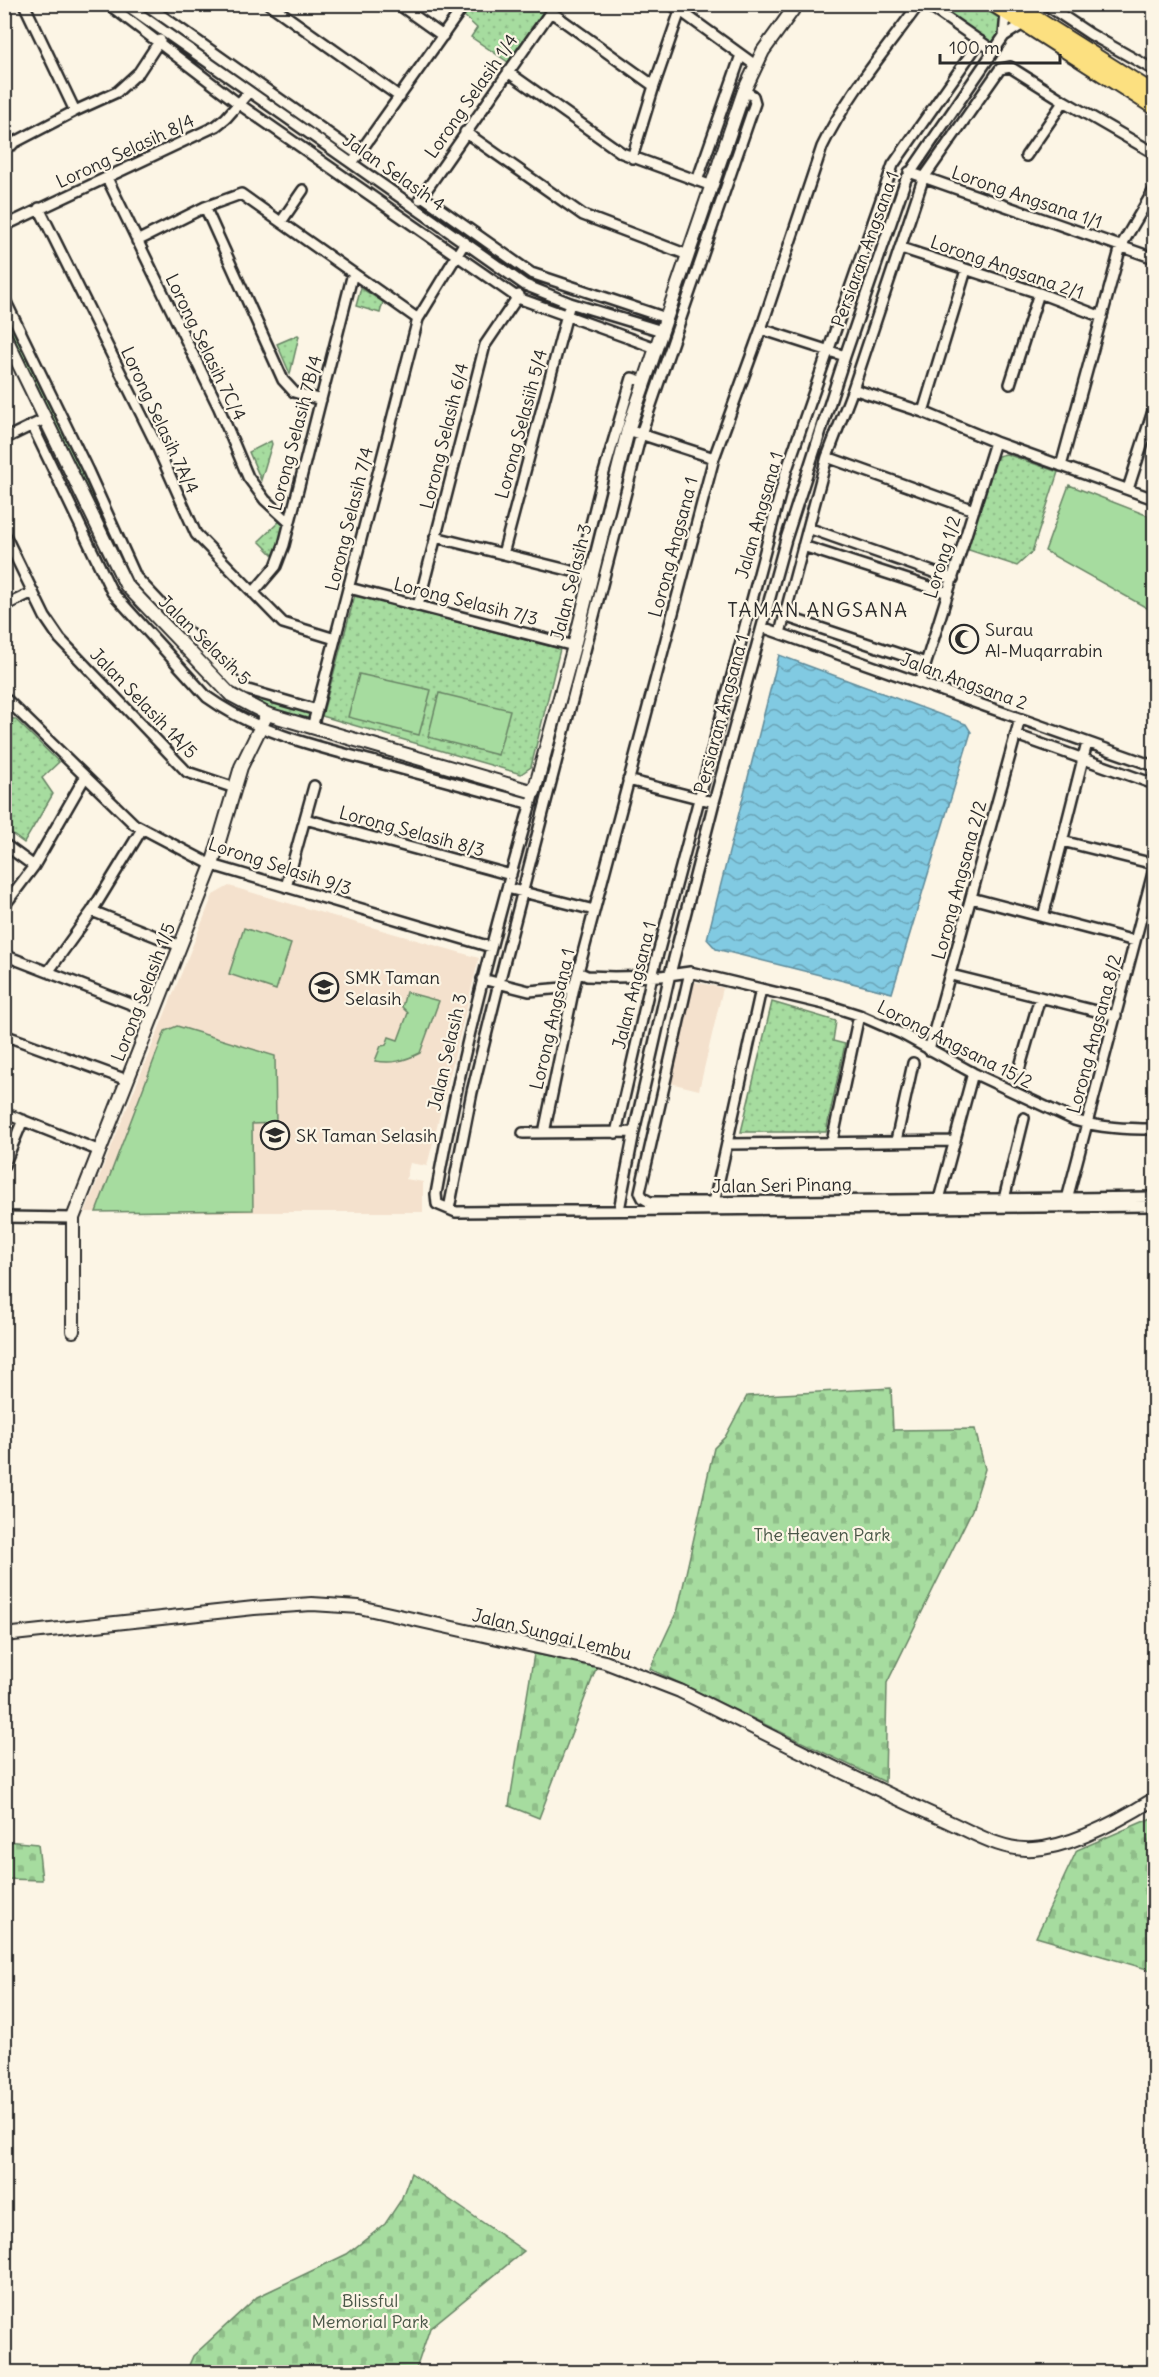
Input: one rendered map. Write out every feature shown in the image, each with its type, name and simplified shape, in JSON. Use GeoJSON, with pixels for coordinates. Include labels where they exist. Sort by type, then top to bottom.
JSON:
{"type":"FeatureCollection","features":[{"type":"Feature","properties":{"kind":"main road"},"geometry":{"type":"LineString","coordinates":[[993,4],[1010,9],[1154,92]]}},
{"type":"Feature","properties":{"kind":"main road"},"geometry":{"type":"LineString","coordinates":[[1010,9],[1023,24],[1155,107]]}},
{"type":"Feature","properties":{"kind":"street"},"geometry":{"type":"LineString","coordinates":[[24,4],[75,111]]}},
{"type":"Feature","properties":{"kind":"street","name":"Jalan Selasih 4"},"geometry":{"type":"LineString","coordinates":[[125,4],[525,285],[570,303],[662,331]]}},
{"type":"Feature","properties":{"kind":"street"},"geometry":{"type":"LineString","coordinates":[[146,4],[358,155]]}},
{"type":"Feature","properties":{"kind":"street"},"geometry":{"type":"LineString","coordinates":[[269,4],[400,97]]}},
{"type":"Feature","properties":{"kind":"street"},"geometry":{"type":"LineString","coordinates":[[399,4],[443,36]]}},
{"type":"Feature","properties":{"kind":"street"},"geometry":{"type":"LineString","coordinates":[[352,164],[465,4]]}},
{"type":"Feature","properties":{"kind":"street"},"geometry":{"type":"LineString","coordinates":[[671,4],[755,65]]}},
{"type":"Feature","properties":{"kind":"street","name":"Lorong Angsana 1"},"geometry":{"type":"LineString","coordinates":[[544,1133],[574,987],[714,458],[826,139],[850,97],[919,4]]}},
{"type":"Feature","properties":{"kind":"street"},"geometry":{"type":"LineString","coordinates":[[926,4],[994,51]]}},
{"type":"Feature","properties":{"kind":"street"},"geometry":{"type":"LineString","coordinates":[[1045,4],[1090,34],[1153,65]]}},
{"type":"Feature","properties":{"kind":"street"},"geometry":{"type":"LineString","coordinates":[[108,5],[239,104],[518,298],[656,348]]}},
{"type":"Feature","properties":{"kind":"street","name":"Jalan Selasih 3"},"geometry":{"type":"LineString","coordinates":[[744,91],[753,96],[754,103],[641,434],[498,983],[449,1209],[437,1204],[436,1194],[482,979],[574,646],[628,430],[744,91],[755,65],[795,5]]}},
{"type":"Feature","properties":{"kind":"street"},"geometry":{"type":"LineString","coordinates":[[553,8],[654,86]]}},
{"type":"Feature","properties":{"kind":"street","name":"Lorong Selasih 1/4"},"geometry":{"type":"LineString","coordinates":[[415,206],[553,8]]}},
{"type":"Feature","properties":{"kind":"street","name":"Persiaran Angsana 1"},"geometry":{"type":"LineString","coordinates":[[619,1210],[634,1132],[670,974],[714,802],[786,539],[845,356],[909,172],[1004,36],[1010,9]]}},
{"type":"Feature","properties":{"kind":"street"},"geometry":{"type":"LineString","coordinates":[[632,158],[680,11]]}},
{"type":"Feature","properties":{"kind":"street","name":"Persiaran Angsana 1"},"geometry":{"type":"LineString","coordinates":[[1004,36],[1023,24]]}},
{"type":"Feature","properties":{"kind":"street"},"geometry":{"type":"LineString","coordinates":[[4,129],[8,146],[117,92],[139,72],[164,33]]}},
{"type":"Feature","properties":{"kind":"street","name":"Jalan Angsana 1"},"geometry":{"type":"LineString","coordinates":[[616,1132],[652,976],[786,472],[893,165],[980,41]]}},
{"type":"Feature","properties":{"kind":"street"},"geometry":{"type":"LineString","coordinates":[[697,181],[741,55]]}},
{"type":"Feature","properties":{"kind":"street","name":"Lorong Angsana 1/1"},"geometry":{"type":"LineString","coordinates":[[780,633],[827,458],[853,389],[923,179],[1000,69],[1010,67],[1155,153]]}},
{"type":"Feature","properties":{"kind":"street"},"geometry":{"type":"LineString","coordinates":[[507,72],[622,153],[712,186]]}},
{"type":"Feature","properties":{"kind":"street","name":"Lorong Selasih 8/4"},"geometry":{"type":"LineString","coordinates":[[4,226],[216,126],[249,92]]}},
{"type":"Feature","properties":{"kind":"street"},"geometry":{"type":"LineString","coordinates":[[1026,156],[1064,101]]}},
{"type":"Feature","properties":{"kind":"street"},"geometry":{"type":"LineString","coordinates":[[465,132],[583,215],[688,255]]}},
{"type":"Feature","properties":{"kind":"street"},"geometry":{"type":"LineString","coordinates":[[352,182],[360,170]]}},
{"type":"Feature","properties":{"kind":"street"},"geometry":{"type":"LineString","coordinates":[[909,172],[923,179]]}},
{"type":"Feature","properties":{"kind":"street","name":"Lorong Selasih 7C/4"},"geometry":{"type":"LineString","coordinates":[[107,178],[219,408],[248,477],[265,500],[289,522]]}},
{"type":"Feature","properties":{"kind":"street","name":"Lorong Angsana 1/1"},"geometry":{"type":"LineString","coordinates":[[923,179],[1155,258]]}},
{"type":"Feature","properties":{"kind":"street"},"geometry":{"type":"LineString","coordinates":[[281,222],[303,190]]}},
{"type":"Feature","properties":{"kind":"street"},"geometry":{"type":"LineString","coordinates":[[1062,466],[1121,246],[1155,190]]}},
{"type":"Feature","properties":{"kind":"street"},"geometry":{"type":"LineString","coordinates":[[137,241],[205,207],[241,194],[418,319]]}},
{"type":"Feature","properties":{"kind":"street"},"geometry":{"type":"LineString","coordinates":[[422,196],[523,268],[541,277],[666,318]]}},
{"type":"Feature","properties":{"kind":"street"},"geometry":{"type":"LineString","coordinates":[[205,207],[283,380],[294,392],[321,400]]}},
{"type":"Feature","properties":{"kind":"street","name":"Lorong Selasih 7A/4"},"geometry":{"type":"LineString","coordinates":[[39,208],[154,440],[196,534],[283,623],[335,639]]}},
{"type":"Feature","properties":{"kind":"street","name":"Lorong Selasih 7/4"},"geometry":{"type":"LineString","coordinates":[[312,728],[418,319],[465,242]]}},
{"type":"Feature","properties":{"kind":"street","name":"Lorong Angsana 2/1"},"geometry":{"type":"LineString","coordinates":[[901,248],[1040,293],[1102,317]]}},
{"type":"Feature","properties":{"kind":"street"},"geometry":{"type":"LineString","coordinates":[[923,412],[966,270]]}},
{"type":"Feature","properties":{"kind":"street","name":"Lorong Selasih 7B/4"},"geometry":{"type":"LineString","coordinates":[[253,593],[276,566],[284,545],[353,273]]}},
{"type":"Feature","properties":{"kind":"street","name":"Lorong Selasih 6/4"},"geometry":{"type":"LineString","coordinates":[[418,606],[485,345],[525,285]]}},
{"type":"Feature","properties":{"kind":"street"},"geometry":{"type":"LineString","coordinates":[[1010,384],[1040,293]]}},
{"type":"Feature","properties":{"kind":"street"},"geometry":{"type":"LineString","coordinates":[[4,298],[88,471],[136,577],[236,683],[248,690],[317,710]]}},
{"type":"Feature","properties":{"kind":"street","name":"Lorong Selasiih 5/4"},"geometry":{"type":"LineString","coordinates":[[503,554],[570,303]]}},
{"type":"Feature","properties":{"kind":"street"},"geometry":{"type":"LineString","coordinates":[[761,329],[845,356]]}},
{"type":"Feature","properties":{"kind":"street","name":"Jalan Selasih 5"},"geometry":{"type":"LineString","coordinates":[[4,334],[9,356],[75,476],[126,585],[231,695],[267,714],[532,798]]}},
{"type":"Feature","properties":{"kind":"street"},"geometry":{"type":"LineString","coordinates":[[579,572],[603,476],[632,378],[645,382]]}},
{"type":"Feature","properties":{"kind":"street"},"geometry":{"type":"LineString","coordinates":[[853,389],[923,412],[995,442],[1155,499]]}},
{"type":"Feature","properties":{"kind":"street"},"geometry":{"type":"LineString","coordinates":[[1128,489],[1155,408]]}},
{"type":"Feature","properties":{"kind":"street"},"geometry":{"type":"LineString","coordinates":[[4,439],[45,419]]}},
{"type":"Feature","properties":{"kind":"street","name":"Jalan Selasih 5"},"geometry":{"type":"LineString","coordinates":[[32,425],[112,592],[207,697],[259,727],[312,745],[532,798]]}},
{"type":"Feature","properties":{"kind":"street"},"geometry":{"type":"LineString","coordinates":[[628,430],[714,458]]}},
{"type":"Feature","properties":{"kind":"street","name":"Lorong 1/2"},"geometry":{"type":"LineString","coordinates":[[920,682],[995,442]]}},
{"type":"Feature","properties":{"kind":"street"},"geometry":{"type":"LineString","coordinates":[[827,458],[974,510]]}},
{"type":"Feature","properties":{"kind":"street"},"geometry":{"type":"LineString","coordinates":[[808,528],[953,579]]}},
{"type":"Feature","properties":{"kind":"street","name":"Jalan Selasih 1A/5"},"geometry":{"type":"LineString","coordinates":[[4,533],[45,617],[60,639],[187,772],[235,788]]}},
{"type":"Feature","properties":{"kind":"street"},"geometry":{"type":"LineString","coordinates":[[435,537],[592,577]]}},
{"type":"Feature","properties":{"kind":"street"},"geometry":{"type":"LineString","coordinates":[[803,546],[948,593]]}},
{"type":"Feature","properties":{"kind":"street","name":"Lorong Selasih 7/3"},"geometry":{"type":"LineString","coordinates":[[349,588],[574,646]]}},
{"type":"Feature","properties":{"kind":"street"},"geometry":{"type":"LineString","coordinates":[[4,606],[33,592]]}},
{"type":"Feature","properties":{"kind":"street"},"geometry":{"type":"LineString","coordinates":[[784,616],[926,663]]}},
{"type":"Feature","properties":{"kind":"street","name":"Jalan Angsana 2"},"geometry":{"type":"LineString","coordinates":[[762,627],[1155,766]]}},
{"type":"Feature","properties":{"kind":"street","name":"Lorong Selasih 9/3"},"geometry":{"type":"LineString","coordinates":[[4,697],[142,829],[212,865],[491,947]]}},
{"type":"Feature","properties":{"kind":"street","name":"Lorong Selasih 1/5"},"geometry":{"type":"LineString","coordinates":[[73,1218],[212,865],[241,767],[267,714]]}},
{"type":"Feature","properties":{"kind":"street","name":"Lorong Angsana 2/2"},"geometry":{"type":"LineString","coordinates":[[930,1050],[1020,719]]}},
{"type":"Feature","properties":{"kind":"street"},"geometry":{"type":"LineString","coordinates":[[1016,735],[1155,784]]}},
{"type":"Feature","properties":{"kind":"street"},"geometry":{"type":"LineString","coordinates":[[1043,917],[1087,743]]}},
{"type":"Feature","properties":{"kind":"street"},"geometry":{"type":"LineString","coordinates":[[4,906],[34,866],[86,777]]}},
{"type":"Feature","properties":{"kind":"street"},"geometry":{"type":"LineString","coordinates":[[628,780],[714,802]]}},
{"type":"Feature","properties":{"kind":"street"},"geometry":{"type":"LineString","coordinates":[[286,887],[314,786]]}},
{"type":"Feature","properties":{"kind":"street","name":"Lorong Selasih 8/3"},"geometry":{"type":"LineString","coordinates":[[305,819],[511,875]]}},
{"type":"Feature","properties":{"kind":"street"},"geometry":{"type":"LineString","coordinates":[[48,972],[92,910],[142,829]]}},
{"type":"Feature","properties":{"kind":"street"},"geometry":{"type":"LineString","coordinates":[[1062,841],[1155,864]]}},
{"type":"Feature","properties":{"kind":"street"},"geometry":{"type":"LineString","coordinates":[[4,844],[34,866]]}},
{"type":"Feature","properties":{"kind":"street","name":"Lorong Angsana 8/2"},"geometry":{"type":"LineString","coordinates":[[1066,1203],[1155,869]]}},
{"type":"Feature","properties":{"kind":"street"},"geometry":{"type":"LineString","coordinates":[[507,888],[594,910]]}},
{"type":"Feature","properties":{"kind":"street"},"geometry":{"type":"LineString","coordinates":[[971,898],[1135,941]]}},
{"type":"Feature","properties":{"kind":"street"},"geometry":{"type":"LineString","coordinates":[[92,910],[180,946]]}},
{"type":"Feature","properties":{"kind":"street"},"geometry":{"type":"LineString","coordinates":[[4,955],[154,1012]]}},
{"type":"Feature","properties":{"kind":"street","name":"Lorong Angsana 15/2"},"geometry":{"type":"LineString","coordinates":[[578,972],[587,976],[652,976],[690,972],[859,1015],[902,1034],[973,1073],[1087,1124],[1123,1129],[1155,1129]]}},
{"type":"Feature","properties":{"kind":"street","name":"Jalan Seri Pinang"},"geometry":{"type":"LineString","coordinates":[[690,972],[640,1192],[643,1198],[650,1202],[714,1206]]}},
{"type":"Feature","properties":{"kind":"street"},"geometry":{"type":"LineString","coordinates":[[951,975],[1116,1016]]}},
{"type":"Feature","properties":{"kind":"street"},"geometry":{"type":"LineString","coordinates":[[482,979],[529,991],[574,987]]}},
{"type":"Feature","properties":{"kind":"street"},"geometry":{"type":"LineString","coordinates":[[714,1206],[761,989]]}},
{"type":"Feature","properties":{"kind":"street"},"geometry":{"type":"LineString","coordinates":[[1019,1070],[1040,997]]}},
{"type":"Feature","properties":{"kind":"street"},"geometry":{"type":"LineString","coordinates":[[832,1142],[859,1015]]}},
{"type":"Feature","properties":{"kind":"street"},"geometry":{"type":"LineString","coordinates":[[4,1035],[127,1080]]}},
{"type":"Feature","properties":{"kind":"street"},"geometry":{"type":"LineString","coordinates":[[896,1142],[913,1063]]}},
{"type":"Feature","properties":{"kind":"street"},"geometry":{"type":"LineString","coordinates":[[938,1204],[973,1073]]}},
{"type":"Feature","properties":{"kind":"street"},"geometry":{"type":"LineString","coordinates":[[4,1113],[100,1151]]}},
{"type":"Feature","properties":{"kind":"street"},"geometry":{"type":"LineString","coordinates":[[1004,1199],[1024,1118]]}},
{"type":"Feature","properties":{"kind":"street"},"geometry":{"type":"LineString","coordinates":[[4,1165],[23,1120]]}},
{"type":"Feature","properties":{"kind":"street"},"geometry":{"type":"LineString","coordinates":[[523,1133],[634,1132]]}},
{"type":"Feature","properties":{"kind":"street"},"geometry":{"type":"LineString","coordinates":[[727,1144],[955,1141]]}},
{"type":"Feature","properties":{"kind":"street","name":"Jalan Seri Pinang"},"geometry":{"type":"LineString","coordinates":[[449,1209],[456,1212],[714,1206],[1066,1203],[1155,1197]]}},
{"type":"Feature","properties":{"kind":"street","name":"Jalan Seri Pinang"},"geometry":{"type":"LineString","coordinates":[[938,1204],[1004,1199],[1155,1206]]}},
{"type":"Feature","properties":{"kind":"street"},"geometry":{"type":"LineString","coordinates":[[4,1217],[73,1218],[73,1331]]}},
{"type":"Feature","properties":{"kind":"street","name":"Jalan Sungai Lembu"},"geometry":{"type":"LineString","coordinates":[[4,1635],[254,1608],[312,1604],[359,1608],[605,1662],[647,1677],[909,1804],[1010,1848],[1040,1848],[1082,1835],[1130,1815],[1155,1799]]}},
{"type":"Feature","properties":{"kind":"shaded area"},"geometry":{"type":"Polygon","coordinates":[[[229,886],[479,958],[427,1166],[410,1163],[406,1179],[423,1182],[423,1212],[85,1212],[213,895],[229,886]]]}},
{"type":"Feature","properties":{"kind":"shaded area"},"geometry":{"type":"Polygon","coordinates":[[[682,979],[723,988],[699,1090],[658,1080],[682,979]]]}},
{"type":"Feature","properties":{"kind":"green space"},"geometry":{"type":"Polygon","coordinates":[[[470,5],[548,5],[508,62],[471,37],[477,28],[463,15],[470,5]]]}},
{"type":"Feature","properties":{"kind":"green space"},"geometry":{"type":"Polygon","coordinates":[[[933,5],[978,5],[1002,20],[1000,34],[992,46],[933,5]]]}},
{"type":"Feature","properties":{"kind":"green space"},"geometry":{"type":"Polygon","coordinates":[[[361,288],[383,302],[380,313],[356,306],[361,288]]]}},
{"type":"Feature","properties":{"kind":"green space"},"geometry":{"type":"Polygon","coordinates":[[[4,298],[136,577],[236,683],[317,710],[312,728],[246,704],[139,601],[14,354],[5,359],[4,298]]]}},
{"type":"Feature","properties":{"kind":"green space"},"geometry":{"type":"Polygon","coordinates":[[[299,336],[290,374],[277,344],[299,336]]]}},
{"type":"Feature","properties":{"kind":"green space"},"geometry":{"type":"Polygon","coordinates":[[[271,441],[272,444],[261,480],[249,452],[271,441]]]}},
{"type":"Feature","properties":{"kind":"green space"},"geometry":{"type":"Polygon","coordinates":[[[1006,454],[1058,472],[1032,552],[1017,566],[966,549],[998,456],[1006,454]]]}},
{"type":"Feature","properties":{"kind":"green space"},"geometry":{"type":"Polygon","coordinates":[[[1069,485],[1154,518],[1154,612],[1045,551],[1069,485]]]}},
{"type":"Feature","properties":{"kind":"green space"},"geometry":{"type":"Polygon","coordinates":[[[281,520],[284,525],[276,558],[259,541],[281,520]]]}},
{"type":"Feature","properties":{"kind":"green space"},"geometry":{"type":"Polygon","coordinates":[[[355,595],[560,649],[531,767],[521,774],[322,716],[355,595]]]}},
{"type":"Feature","properties":{"kind":"green space"},"geometry":{"type":"Polygon","coordinates":[[[359,674],[431,690],[419,735],[348,717],[359,674]]]}},
{"type":"Feature","properties":{"kind":"green space"},"geometry":{"type":"Polygon","coordinates":[[[439,693],[510,710],[498,755],[428,737],[439,693]]]}},
{"type":"Feature","properties":{"kind":"green space"},"geometry":{"type":"Polygon","coordinates":[[[5,718],[15,719],[59,762],[42,778],[53,794],[24,843],[5,829],[5,718]]]}},
{"type":"Feature","properties":{"kind":"green space"},"geometry":{"type":"Polygon","coordinates":[[[244,928],[291,944],[276,990],[229,974],[244,928]]]}},
{"type":"Feature","properties":{"kind":"green space"},"geometry":{"type":"Polygon","coordinates":[[[406,992],[439,1001],[420,1053],[398,1061],[375,1061],[381,1046],[386,1045],[389,1037],[398,1040],[408,1013],[402,1007],[406,992]]]}},
{"type":"Feature","properties":{"kind":"green space"},"geometry":{"type":"Polygon","coordinates":[[[772,1002],[836,1021],[833,1041],[845,1044],[826,1132],[741,1132],[772,1002]]]}},
{"type":"Feature","properties":{"kind":"green space"},"geometry":{"type":"Polygon","coordinates":[[[177,1026],[275,1056],[276,1123],[252,1124],[253,1210],[96,1212],[165,1031],[177,1026]]]}},
{"type":"Feature","properties":{"kind":"green space","name":"The Heaven Park"},"geometry":{"type":"Polygon","coordinates":[[[891,1388],[893,1430],[975,1429],[985,1469],[972,1510],[887,1683],[885,1782],[650,1669],[678,1609],[714,1448],[725,1437],[747,1396],[891,1388]]]}},
{"type":"Feature","properties":{"kind":"green space"},"geometry":{"type":"Polygon","coordinates":[[[534,1654],[597,1666],[539,1818],[509,1806],[534,1654]]]}},
{"type":"Feature","properties":{"kind":"green space"},"geometry":{"type":"Polygon","coordinates":[[[1154,1817],[1154,1971],[1036,1937],[1077,1850],[1154,1817]]]}},
{"type":"Feature","properties":{"kind":"green space"},"geometry":{"type":"Polygon","coordinates":[[[5,1841],[38,1844],[42,1880],[5,1879],[5,1841]]]}},
{"type":"Feature","properties":{"kind":"green space","name":"Blissful Memorial Park"},"geometry":{"type":"Polygon","coordinates":[[[411,2173],[524,2251],[430,2328],[415,2372],[186,2372],[193,2356],[257,2297],[347,2254],[385,2224],[401,2200],[411,2173]]]}},
{"type":"Feature","properties":{"kind":"water"},"geometry":{"type":"Polygon","coordinates":[[[779,655],[966,724],[971,732],[892,993],[716,949],[707,939],[779,655]]]}},
{"type":"Feature","properties":{"kind":"place","name":"Surau Al-Muqarrabin"},"geometry":{"type":"Point","coordinates":[964,639]}},
{"type":"Feature","properties":{"kind":"place","name":"SMK Taman Selasih"},"geometry":{"type":"Point","coordinates":[324,987]}},
{"type":"Feature","properties":{"kind":"place","name":"SK Taman Selasih"},"geometry":{"type":"Point","coordinates":[275,1135]}},
{"type":"Feature","properties":{"kind":"district","name":"TAMAN ANGSANA"},"geometry":{"type":"Point","coordinates":[818,609]}}]}
